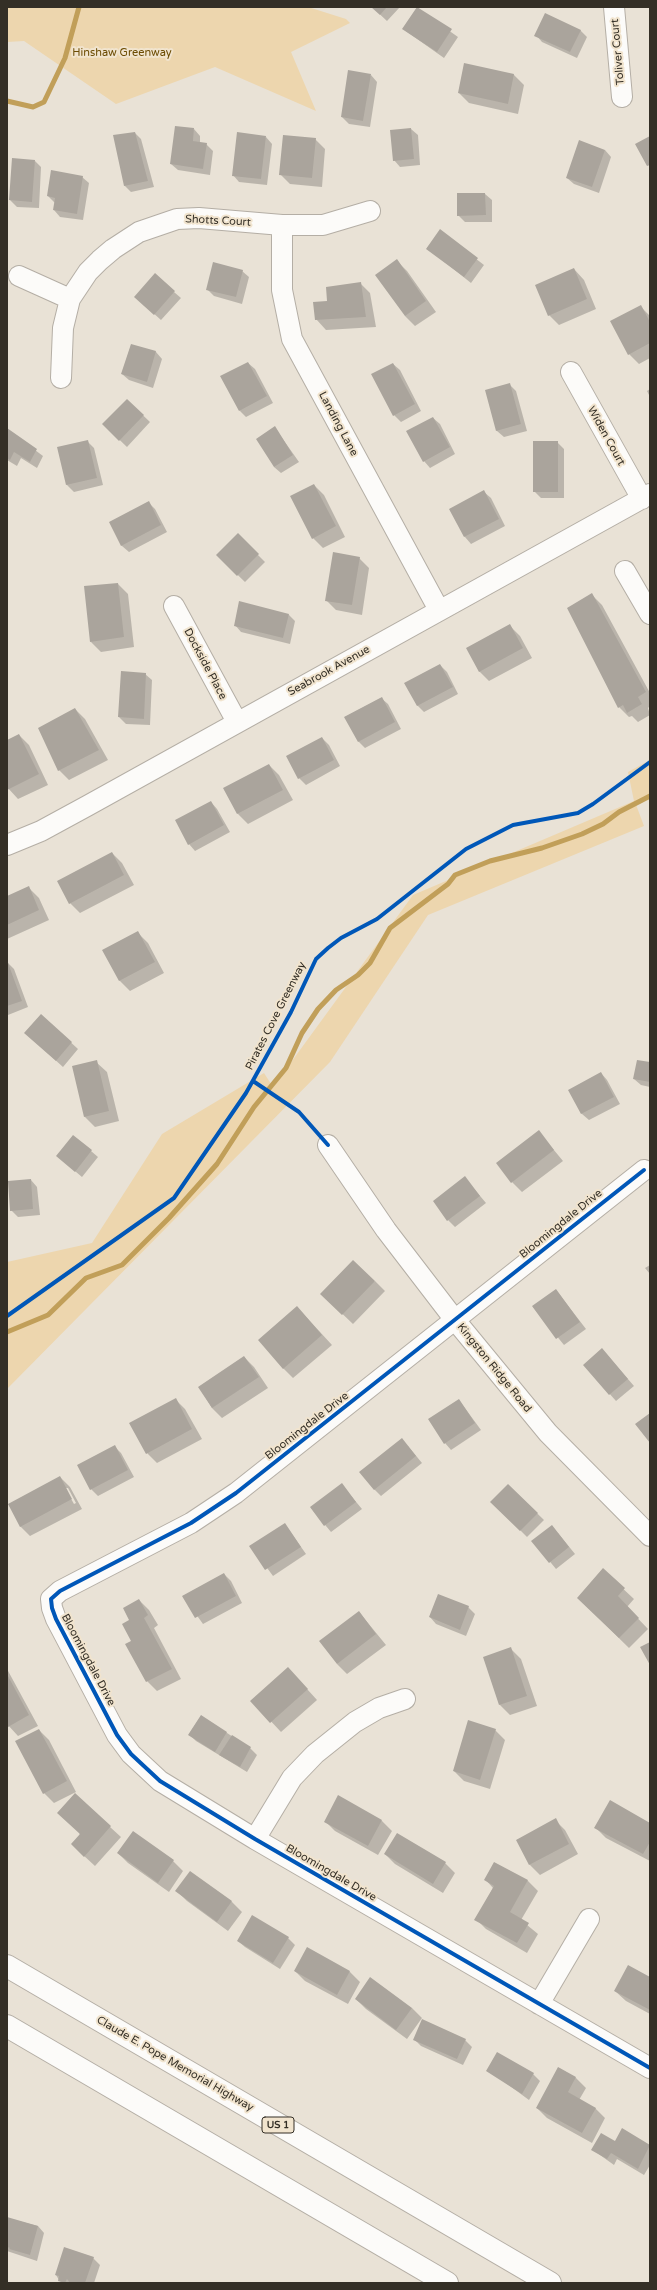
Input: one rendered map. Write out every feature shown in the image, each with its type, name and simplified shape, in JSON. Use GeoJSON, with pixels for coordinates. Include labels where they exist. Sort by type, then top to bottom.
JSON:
{"type":"FeatureCollection","features":[{"type":"Feature","properties":{"kind":"highway","name":"Claude E. Pope Memorial Highway"},"geometry":{"type":"LineString","coordinates":[[7,1966],[550,2283]]}},
{"type":"Feature","properties":{"kind":"highway"},"geometry":{"type":"LineString","coordinates":[[7,2026],[447,2283]]}},
{"type":"Feature","properties":{"kind":"street","name":"Toliver Court"},"geometry":{"type":"LineString","coordinates":[[614,7],[622,97]]}},
{"type":"Feature","properties":{"kind":"street","name":"Shotts Court"},"geometry":{"type":"LineString","coordinates":[[62,378],[63,328],[70,299],[88,272],[113,249],[139,232],[158,224],[177,219],[199,218],[282,225],[324,225],[370,211]]}},
{"type":"Feature","properties":{"kind":"street","name":"Landing Lane"},"geometry":{"type":"LineString","coordinates":[[282,225],[282,290],[292,339],[439,610]]}},
{"type":"Feature","properties":{"kind":"street"},"geometry":{"type":"LineString","coordinates":[[19,276],[70,299]]}},
{"type":"Feature","properties":{"kind":"street","name":"Widen Court"},"geometry":{"type":"LineString","coordinates":[[571,372],[646,497]]}},
{"type":"Feature","properties":{"kind":"street","name":"Seabrook Avenue"},"geometry":{"type":"LineString","coordinates":[[7,845],[41,831],[646,497]]}},
{"type":"Feature","properties":{"kind":"street"},"geometry":{"type":"LineString","coordinates":[[624,570],[650,614]]}},
{"type":"Feature","properties":{"kind":"street","name":"Dockside Place"},"geometry":{"type":"LineString","coordinates":[[174,606],[237,722]]}},
{"type":"Feature","properties":{"kind":"street","name":"Kingston Ridge Road"},"geometry":{"type":"LineString","coordinates":[[328,1145],[386,1230],[455,1320],[548,1433],[650,1536]]}},
{"type":"Feature","properties":{"kind":"street","name":"Bloomingdale Drive"},"geometry":{"type":"LineString","coordinates":[[644,1170],[236,1493],[191,1523],[60,1591],[51,1599],[52,1608],[56,1619],[117,1736],[131,1754],[160,1781],[255,1839],[650,2068]]}},
{"type":"Feature","properties":{"kind":"street"},"geometry":{"type":"LineString","coordinates":[[255,1839],[292,1778],[315,1754],[355,1722],[379,1708],[405,1699]]}},
{"type":"Feature","properties":{"kind":"street"},"geometry":{"type":"LineString","coordinates":[[539,2004],[589,1919]]}},
{"type":"Feature","properties":{"kind":"green space","name":"Hinshaw Greenway"},"geometry":{"type":"Polygon","coordinates":[[[7,7],[308,7],[346,19],[350,23],[291,52],[316,111],[215,67],[116,104],[24,41],[7,42],[7,7]]]}},
{"type":"Feature","properties":{"kind":"green space"},"geometry":{"type":"Polygon","coordinates":[[[650,760],[650,799],[635,802],[644,826],[428,915],[330,1062],[7,1389],[7,1262],[92,1243],[162,1134],[264,1073],[273,1087],[413,895],[634,801],[628,772],[650,760]]]}},
{"type":"Feature","properties":{"kind":"building"},"geometry":{"type":"Polygon","coordinates":[[[371,7],[387,7],[380,15],[371,7]]]}},
{"type":"Feature","properties":{"kind":"building"},"geometry":{"type":"Polygon","coordinates":[[[417,7],[452,29],[437,52],[402,29],[417,7]]]}},
{"type":"Feature","properties":{"kind":"building"},"geometry":{"type":"Polygon","coordinates":[[[545,13],[581,30],[570,52],[534,36],[545,13]]]}},
{"type":"Feature","properties":{"kind":"building"},"geometry":{"type":"Polygon","coordinates":[[[464,63],[514,74],[508,104],[458,93],[464,63]]]}},
{"type":"Feature","properties":{"kind":"building"},"geometry":{"type":"Polygon","coordinates":[[[348,70],[371,74],[363,121],[341,117],[348,70]]]}},
{"type":"Feature","properties":{"kind":"building"},"geometry":{"type":"Polygon","coordinates":[[[175,126],[194,128],[193,141],[207,143],[203,169],[170,164],[175,126]]]}},
{"type":"Feature","properties":{"kind":"building"},"geometry":{"type":"Polygon","coordinates":[[[411,128],[414,159],[393,161],[390,130],[411,128]]]}},
{"type":"Feature","properties":{"kind":"building"},"geometry":{"type":"Polygon","coordinates":[[[135,132],[148,181],[124,186],[113,135],[135,132]]]}},
{"type":"Feature","properties":{"kind":"building"},"geometry":{"type":"Polygon","coordinates":[[[237,132],[266,136],[261,179],[232,176],[237,132]]]}},
{"type":"Feature","properties":{"kind":"building"},"geometry":{"type":"Polygon","coordinates":[[[283,135],[316,138],[312,178],[279,175],[283,135]]]}},
{"type":"Feature","properties":{"kind":"building"},"geometry":{"type":"Polygon","coordinates":[[[650,136],[650,165],[647,166],[635,144],[650,136]]]}},
{"type":"Feature","properties":{"kind":"building"},"geometry":{"type":"Polygon","coordinates":[[[579,140],[605,150],[592,187],[566,178],[579,140]]]}},
{"type":"Feature","properties":{"kind":"building"},"geometry":{"type":"Polygon","coordinates":[[[12,158],[35,160],[32,202],[9,200],[12,158]]]}},
{"type":"Feature","properties":{"kind":"building"},"geometry":{"type":"Polygon","coordinates":[[[51,170],[83,176],[77,214],[53,210],[55,198],[47,196],[51,170]]]}},
{"type":"Feature","properties":{"kind":"building"},"geometry":{"type":"Polygon","coordinates":[[[457,193],[485,193],[486,215],[457,216],[457,193]]]}},
{"type":"Feature","properties":{"kind":"building"},"geometry":{"type":"Polygon","coordinates":[[[440,229],[478,258],[464,277],[426,249],[440,229]]]}},
{"type":"Feature","properties":{"kind":"building"},"geometry":{"type":"Polygon","coordinates":[[[397,259],[426,301],[405,316],[375,275],[397,259]]]}},
{"type":"Feature","properties":{"kind":"building"},"geometry":{"type":"Polygon","coordinates":[[[213,262],[243,270],[236,297],[206,290],[213,262]]]}},
{"type":"Feature","properties":{"kind":"building"},"geometry":{"type":"Polygon","coordinates":[[[574,268],[587,299],[548,316],[535,285],[574,268]]]}},
{"type":"Feature","properties":{"kind":"building"},"geometry":{"type":"Polygon","coordinates":[[[155,273],[175,291],[154,315],[134,297],[155,273]]]}},
{"type":"Feature","properties":{"kind":"building"},"geometry":{"type":"Polygon","coordinates":[[[361,282],[366,317],[315,320],[313,302],[327,301],[326,287],[361,282]]]}},
{"type":"Feature","properties":{"kind":"building"},"geometry":{"type":"Polygon","coordinates":[[[641,305],[650,322],[650,343],[628,355],[610,321],[641,305]]]}},
{"type":"Feature","properties":{"kind":"building"},"geometry":{"type":"Polygon","coordinates":[[[131,344],[156,351],[147,382],[121,374],[131,344]]]}},
{"type":"Feature","properties":{"kind":"building"},"geometry":{"type":"Polygon","coordinates":[[[248,362],[267,396],[239,411],[220,376],[248,362]]]}},
{"type":"Feature","properties":{"kind":"building"},"geometry":{"type":"Polygon","coordinates":[[[393,363],[415,404],[393,416],[371,374],[393,363]]]}},
{"type":"Feature","properties":{"kind":"building"},"geometry":{"type":"Polygon","coordinates":[[[510,383],[521,424],[496,431],[485,390],[510,383]]]}},
{"type":"Feature","properties":{"kind":"building"},"geometry":{"type":"Polygon","coordinates":[[[127,399],[144,415],[119,441],[102,424],[127,399]]]}},
{"type":"Feature","properties":{"kind":"building"},"geometry":{"type":"Polygon","coordinates":[[[433,417],[450,447],[423,462],[406,431],[433,417]]]}},
{"type":"Feature","properties":{"kind":"building"},"geometry":{"type":"Polygon","coordinates":[[[275,426],[293,455],[274,467],[256,439],[275,426]]]}},
{"type":"Feature","properties":{"kind":"building"},"geometry":{"type":"Polygon","coordinates":[[[7,428],[37,449],[30,462],[14,452],[10,460],[7,458],[7,428]]]}},
{"type":"Feature","properties":{"kind":"building"},"geometry":{"type":"Polygon","coordinates":[[[88,440],[97,478],[66,485],[57,447],[88,440]]]}},
{"type":"Feature","properties":{"kind":"building"},"geometry":{"type":"Polygon","coordinates":[[[533,441],[558,441],[558,492],[533,492],[533,441]]]}},
{"type":"Feature","properties":{"kind":"building"},"geometry":{"type":"Polygon","coordinates":[[[314,484],[336,526],[312,539],[290,496],[314,484]]]}},
{"type":"Feature","properties":{"kind":"building"},"geometry":{"type":"Polygon","coordinates":[[[484,490],[499,519],[464,537],[449,509],[484,490]]]}},
{"type":"Feature","properties":{"kind":"building"},"geometry":{"type":"Polygon","coordinates":[[[149,501],[161,525],[121,546],[109,522],[149,501]]]}},
{"type":"Feature","properties":{"kind":"building"},"geometry":{"type":"Polygon","coordinates":[[[238,533],[259,554],[237,576],[216,555],[238,533]]]}},
{"type":"Feature","properties":{"kind":"building"},"geometry":{"type":"Polygon","coordinates":[[[333,552],[360,557],[352,605],[325,601],[333,552]]]}},
{"type":"Feature","properties":{"kind":"building"},"geometry":{"type":"Polygon","coordinates":[[[118,583],[124,637],[90,642],[84,586],[118,583]]]}},
{"type":"Feature","properties":{"kind":"building"},"geometry":{"type":"Polygon","coordinates":[[[592,593],[646,692],[638,697],[642,704],[627,713],[623,705],[618,708],[567,608],[592,593]]]}},
{"type":"Feature","properties":{"kind":"building"},"geometry":{"type":"Polygon","coordinates":[[[239,601],[289,614],[283,638],[234,626],[239,601]]]}},
{"type":"Feature","properties":{"kind":"building"},"geometry":{"type":"Polygon","coordinates":[[[510,624],[523,648],[479,672],[466,648],[510,624]]]}},
{"type":"Feature","properties":{"kind":"building"},"geometry":{"type":"Polygon","coordinates":[[[440,664],[453,687],[417,706],[404,683],[440,664]]]}},
{"type":"Feature","properties":{"kind":"building"},"geometry":{"type":"Polygon","coordinates":[[[121,671],[146,673],[144,719],[118,717],[121,671]]]}},
{"type":"Feature","properties":{"kind":"building"},"geometry":{"type":"Polygon","coordinates":[[[382,697],[395,722],[358,742],[344,717],[382,697]]]}},
{"type":"Feature","properties":{"kind":"building"},"geometry":{"type":"Polygon","coordinates":[[[75,708],[99,750],[58,771],[38,728],[75,708]]]}},
{"type":"Feature","properties":{"kind":"building"},"geometry":{"type":"Polygon","coordinates":[[[19,734],[39,774],[7,790],[7,740],[19,734]]]}},
{"type":"Feature","properties":{"kind":"building"},"geometry":{"type":"Polygon","coordinates":[[[322,737],[334,760],[298,779],[286,756],[322,737]]]}},
{"type":"Feature","properties":{"kind":"building"},"geometry":{"type":"Polygon","coordinates":[[[269,764],[283,790],[237,814],[223,788],[269,764]]]}},
{"type":"Feature","properties":{"kind":"building"},"geometry":{"type":"Polygon","coordinates":[[[211,801],[224,825],[188,845],[175,820],[211,801]]]}},
{"type":"Feature","properties":{"kind":"building"},"geometry":{"type":"Polygon","coordinates":[[[112,852],[124,875],[69,904],[57,881],[112,852]]]}},
{"type":"Feature","properties":{"kind":"building"},"geometry":{"type":"Polygon","coordinates":[[[29,886],[39,910],[7,925],[7,896],[29,886]]]}},
{"type":"Feature","properties":{"kind":"building"},"geometry":{"type":"Polygon","coordinates":[[[138,931],[155,962],[119,981],[102,950],[138,931]]]}},
{"type":"Feature","properties":{"kind":"building"},"geometry":{"type":"Polygon","coordinates":[[[7,960],[22,1001],[7,1006],[7,960]]]}},
{"type":"Feature","properties":{"kind":"building"},"geometry":{"type":"Polygon","coordinates":[[[41,1014],[72,1042],[56,1061],[24,1033],[41,1014]]]}},
{"type":"Feature","properties":{"kind":"building"},"geometry":{"type":"Polygon","coordinates":[[[97,1060],[109,1111],[84,1117],[72,1066],[97,1060]]]}},
{"type":"Feature","properties":{"kind":"building"},"geometry":{"type":"Polygon","coordinates":[[[637,1060],[650,1062],[650,1082],[633,1079],[637,1060]]]}},
{"type":"Feature","properties":{"kind":"building"},"geometry":{"type":"Polygon","coordinates":[[[601,1072],[614,1097],[581,1114],[568,1090],[601,1072]]]}},
{"type":"Feature","properties":{"kind":"building"},"geometry":{"type":"Polygon","coordinates":[[[539,1130],[554,1150],[511,1183],[496,1163],[539,1130]]]}},
{"type":"Feature","properties":{"kind":"building"},"geometry":{"type":"Polygon","coordinates":[[[73,1135],[92,1150],[75,1172],[56,1156],[73,1135]]]}},
{"type":"Feature","properties":{"kind":"building"},"geometry":{"type":"Polygon","coordinates":[[[465,1176],[480,1196],[447,1221],[433,1201],[465,1176]]]}},
{"type":"Feature","properties":{"kind":"building"},"geometry":{"type":"Polygon","coordinates":[[[31,1179],[33,1209],[10,1211],[8,1181],[31,1179]]]}},
{"type":"Feature","properties":{"kind":"building"},"geometry":{"type":"Polygon","coordinates":[[[353,1260],[375,1281],[342,1315],[320,1294],[353,1260]]]}},
{"type":"Feature","properties":{"kind":"building"},"geometry":{"type":"Polygon","coordinates":[[[556,1289],[580,1322],[556,1339],[532,1306],[556,1289]]]}},
{"type":"Feature","properties":{"kind":"building"},"geometry":{"type":"Polygon","coordinates":[[[297,1306],[322,1335],[283,1369],[258,1340],[297,1306]]]}},
{"type":"Feature","properties":{"kind":"building"},"geometry":{"type":"Polygon","coordinates":[[[602,1348],[628,1379],[609,1395],[583,1365],[602,1348]]]}},
{"type":"Feature","properties":{"kind":"building"},"geometry":{"type":"Polygon","coordinates":[[[244,1356],[259,1377],[212,1408],[198,1387],[244,1356]]]}},
{"type":"Feature","properties":{"kind":"building"},"geometry":{"type":"Polygon","coordinates":[[[176,1398],[192,1429],[146,1454],[129,1423],[176,1398]]]}},
{"type":"Feature","properties":{"kind":"building"},"geometry":{"type":"Polygon","coordinates":[[[459,1399],[475,1423],[444,1444],[428,1419],[459,1399]]]}},
{"type":"Feature","properties":{"kind":"building"},"geometry":{"type":"Polygon","coordinates":[[[650,1413],[650,1443],[635,1424],[650,1413]]]}},
{"type":"Feature","properties":{"kind":"building"},"geometry":{"type":"Polygon","coordinates":[[[402,1438],[416,1456],[374,1490],[359,1472],[402,1438]]]}},
{"type":"Feature","properties":{"kind":"building"},"geometry":{"type":"Polygon","coordinates":[[[115,1445],[128,1470],[90,1490],[77,1465],[115,1445]]]}},
{"type":"Feature","properties":{"kind":"building"},"geometry":{"type":"Polygon","coordinates":[[[60,1476],[72,1499],[20,1527],[8,1504],[60,1476]]]}},
{"type":"Feature","properties":{"kind":"building"},"geometry":{"type":"Polygon","coordinates":[[[342,1483],[356,1502],[324,1526],[310,1507],[342,1483]]]}},
{"type":"Feature","properties":{"kind":"building"},"geometry":{"type":"Polygon","coordinates":[[[508,1484],[538,1513],[520,1531],[490,1502],[508,1484]]]}},
{"type":"Feature","properties":{"kind":"building"},"geometry":{"type":"Polygon","coordinates":[[[285,1523],[301,1547],[265,1570],[249,1546],[285,1523]]]}},
{"type":"Feature","properties":{"kind":"building"},"geometry":{"type":"Polygon","coordinates":[[[552,1525],[569,1547],[549,1563],[531,1541],[552,1525]]]}},
{"type":"Feature","properties":{"kind":"building"},"geometry":{"type":"Polygon","coordinates":[[[603,1568],[625,1588],[618,1596],[639,1618],[619,1638],[577,1598],[603,1568]]]}},
{"type":"Feature","properties":{"kind":"building"},"geometry":{"type":"Polygon","coordinates":[[[224,1573],[236,1596],[195,1618],[182,1596],[224,1573]]]}},
{"type":"Feature","properties":{"kind":"building"},"geometry":{"type":"Polygon","coordinates":[[[438,1594],[469,1606],[460,1630],[429,1617],[438,1594]]]}},
{"type":"Feature","properties":{"kind":"building"},"geometry":{"type":"Polygon","coordinates":[[[139,1599],[148,1615],[144,1618],[172,1669],[146,1682],[125,1644],[131,1641],[122,1624],[129,1620],[123,1608],[139,1599]]]}},
{"type":"Feature","properties":{"kind":"building"},"geometry":{"type":"Polygon","coordinates":[[[359,1611],[376,1634],[337,1664],[319,1641],[359,1611]]]}},
{"type":"Feature","properties":{"kind":"building"},"geometry":{"type":"Polygon","coordinates":[[[650,1642],[650,1665],[640,1647],[650,1642]]]}},
{"type":"Feature","properties":{"kind":"building"},"geometry":{"type":"Polygon","coordinates":[[[511,1647],[527,1696],[499,1705],[483,1657],[511,1647]]]}},
{"type":"Feature","properties":{"kind":"building"},"geometry":{"type":"Polygon","coordinates":[[[288,1667],[308,1689],[270,1723],[250,1701],[288,1667]]]}},
{"type":"Feature","properties":{"kind":"building"},"geometry":{"type":"Polygon","coordinates":[[[7,1674],[29,1715],[8,1727],[7,1726],[7,1674]]]}},
{"type":"Feature","properties":{"kind":"building"},"geometry":{"type":"Polygon","coordinates":[[[201,1715],[227,1732],[215,1752],[188,1735],[201,1715]]]}},
{"type":"Feature","properties":{"kind":"building"},"geometry":{"type":"Polygon","coordinates":[[[468,1720],[496,1729],[480,1780],[453,1771],[468,1720]]]}},
{"type":"Feature","properties":{"kind":"building"},"geometry":{"type":"Polygon","coordinates":[[[39,1729],[67,1781],[43,1794],[15,1741],[39,1729]]]}},
{"type":"Feature","properties":{"kind":"building"},"geometry":{"type":"Polygon","coordinates":[[[232,1735],[251,1747],[240,1767],[219,1755],[232,1735]]]}},
{"type":"Feature","properties":{"kind":"building"},"geometry":{"type":"Polygon","coordinates":[[[75,1793],[111,1826],[84,1857],[71,1844],[80,1834],[57,1813],[75,1793]]]}},
{"type":"Feature","properties":{"kind":"building"},"geometry":{"type":"Polygon","coordinates":[[[338,1795],[382,1820],[368,1846],[324,1822],[338,1795]]]}},
{"type":"Feature","properties":{"kind":"building"},"geometry":{"type":"Polygon","coordinates":[[[610,1800],[650,1823],[650,1842],[643,1854],[594,1828],[610,1800]]]}},
{"type":"Feature","properties":{"kind":"building"},"geometry":{"type":"Polygon","coordinates":[[[556,1818],[569,1844],[529,1865],[516,1840],[556,1818]]]}},
{"type":"Feature","properties":{"kind":"building"},"geometry":{"type":"Polygon","coordinates":[[[133,1831],[174,1860],[158,1883],[117,1853],[133,1831]]]}},
{"type":"Feature","properties":{"kind":"building"},"geometry":{"type":"Polygon","coordinates":[[[397,1833],[446,1862],[433,1884],[384,1854],[397,1833]]]}},
{"type":"Feature","properties":{"kind":"building"},"geometry":{"type":"Polygon","coordinates":[[[494,1862],[528,1880],[510,1912],[529,1923],[517,1943],[474,1920],[494,1886],[484,1880],[494,1862]]]}},
{"type":"Feature","properties":{"kind":"building"},"geometry":{"type":"Polygon","coordinates":[[[190,1871],[232,1901],[217,1922],[175,1891],[190,1871]]]}},
{"type":"Feature","properties":{"kind":"building"},"geometry":{"type":"Polygon","coordinates":[[[252,1915],[289,1937],[273,1963],[237,1941],[252,1915]]]}},
{"type":"Feature","properties":{"kind":"building"},"geometry":{"type":"Polygon","coordinates":[[[307,1947],[350,1971],[337,1995],[294,1971],[307,1947]]]}},
{"type":"Feature","properties":{"kind":"building"},"geometry":{"type":"Polygon","coordinates":[[[628,1965],[650,1977],[650,2010],[614,1991],[628,1965]]]}},
{"type":"Feature","properties":{"kind":"building"},"geometry":{"type":"Polygon","coordinates":[[[370,1977],[412,2008],[396,2030],[355,1999],[370,1977]]]}},
{"type":"Feature","properties":{"kind":"building"},"geometry":{"type":"Polygon","coordinates":[[[422,2019],[466,2039],[457,2059],[413,2040],[422,2019]]]}},
{"type":"Feature","properties":{"kind":"building"},"geometry":{"type":"Polygon","coordinates":[[[497,2052],[534,2073],[522,2094],[486,2071],[497,2052]]]}},
{"type":"Feature","properties":{"kind":"building"},"geometry":{"type":"Polygon","coordinates":[[[558,2067],[576,2077],[568,2092],[596,2108],[582,2133],[536,2108],[558,2067]]]}},
{"type":"Feature","properties":{"kind":"building"},"geometry":{"type":"Polygon","coordinates":[[[622,2128],[650,2145],[638,2169],[611,2153],[607,2159],[591,2150],[601,2133],[615,2141],[622,2128]]]}},
{"type":"Feature","properties":{"kind":"building"},"geometry":{"type":"Polygon","coordinates":[[[7,2217],[38,2226],[30,2255],[9,2249],[10,2248],[7,2247],[7,2217]]]}},
{"type":"Feature","properties":{"kind":"building"},"geometry":{"type":"Polygon","coordinates":[[[64,2247],[94,2257],[85,2283],[70,2283],[67,2279],[65,2283],[58,2281],[59,2276],[55,2275],[64,2247]]]}},
{"type":"Feature","properties":{"kind":"waterway"},"geometry":{"type":"LineString","coordinates":[[7,101],[33,107],[44,102],[65,58],[79,7]]}},
{"type":"Feature","properties":{"kind":"waterway"},"geometry":{"type":"LineString","coordinates":[[7,1332],[48,1315],[86,1278],[122,1265],[169,1218],[217,1164],[254,1107],[286,1068],[302,1033],[318,1009],[336,990],[358,975],[370,963],[390,928],[448,884],[455,875],[490,861],[542,848],[582,834],[603,824],[619,812],[650,796]]}},
{"type":"Feature","properties":{"kind":"cycle path","name":"Pirates Cove Greenway"},"geometry":{"type":"LineString","coordinates":[[7,1316],[174,1198],[246,1093],[291,1012],[316,959],[328,948],[341,938],[377,919],[466,849],[513,825],[578,813],[593,804],[650,762]]}},
{"type":"Feature","properties":{"kind":"cycle path"},"geometry":{"type":"LineString","coordinates":[[253,1081],[299,1112],[328,1145]]}},
{"type":"Feature","properties":{"kind":"cycle path"},"geometry":{"type":"LineString","coordinates":[[644,1170],[236,1493],[191,1523],[60,1591],[51,1599],[52,1608],[56,1619],[117,1735],[131,1754],[160,1781],[255,1839],[650,2068]]}}]}
